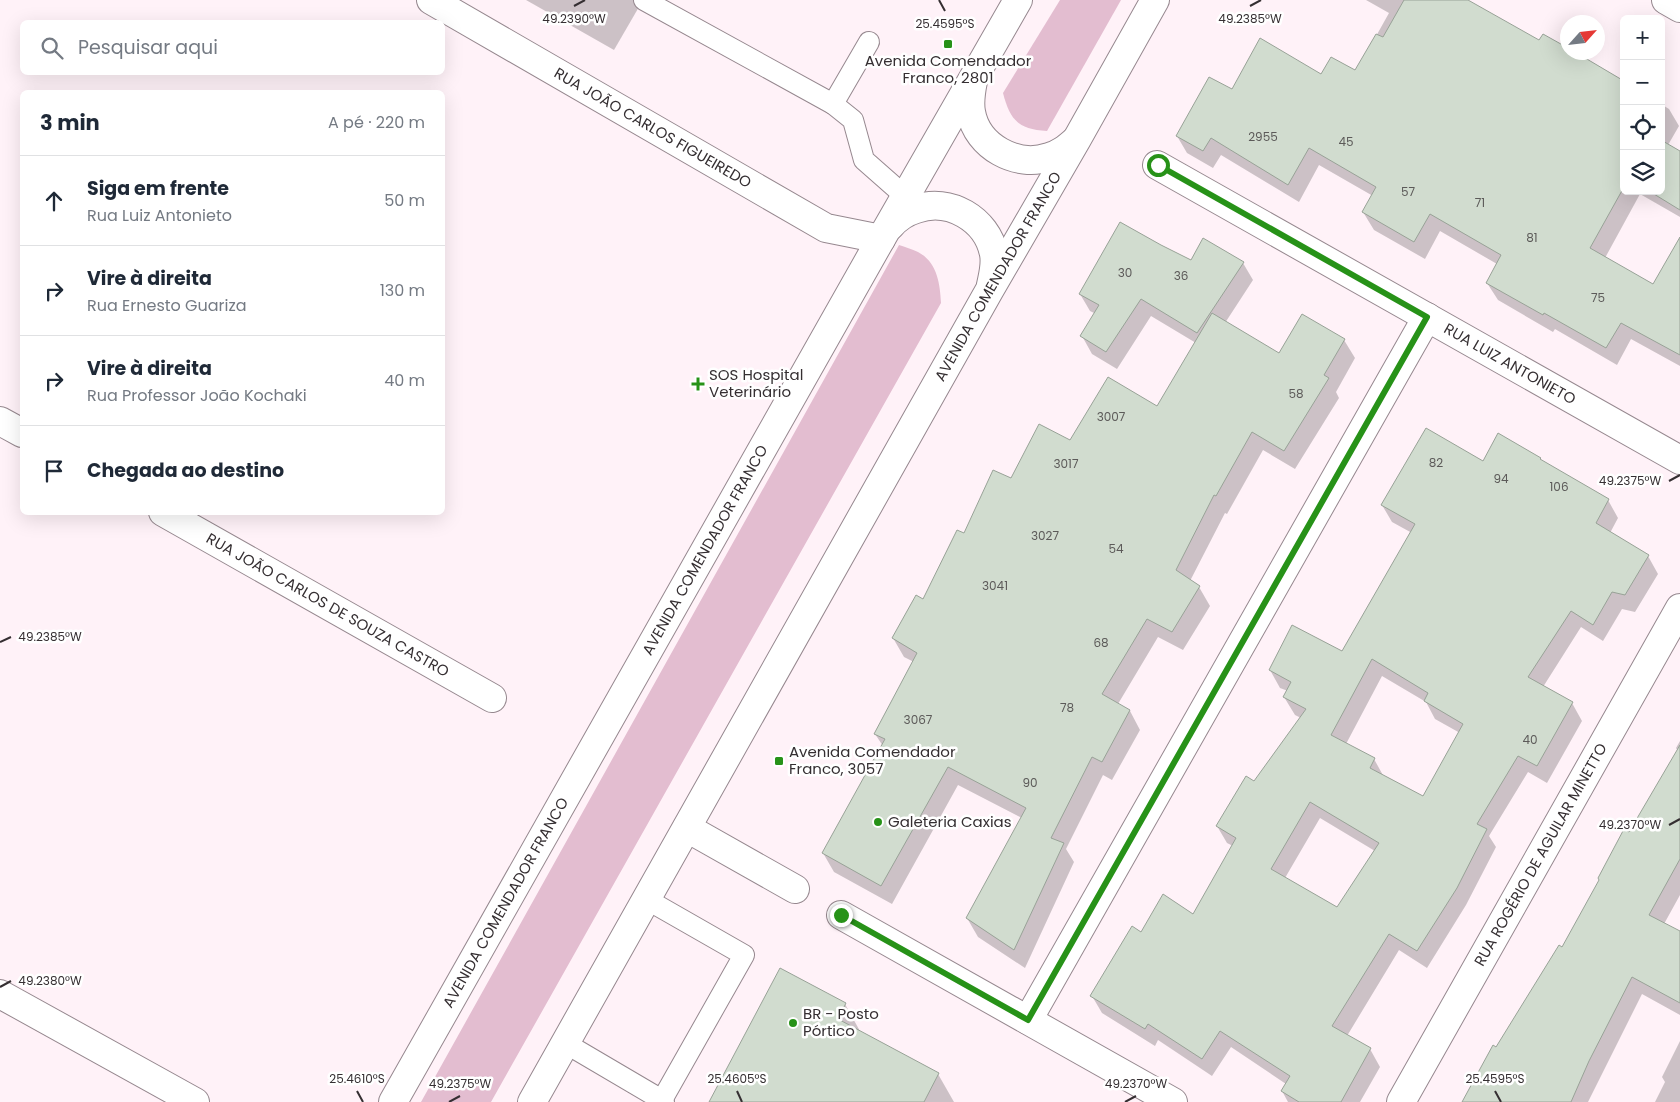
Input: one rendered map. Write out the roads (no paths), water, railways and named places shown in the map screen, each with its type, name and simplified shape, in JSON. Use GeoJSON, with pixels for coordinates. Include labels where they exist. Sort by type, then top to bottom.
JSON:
{"type":"FeatureCollection","features":[{"type":"Feature","properties":{"kind":"main road","name":"RUA JOÃO CARLOS FIGUEIREDO"},"geometry":{"type":"LineString","coordinates":[[431,0],[826,228],[881,239]]}},
{"type":"Feature","properties":{"kind":"main road","name":"AVENIDA COMENDADOR FRANCO"},"geometry":{"type":"LineString","coordinates":[[393,1102],[1018,0]]}},
{"type":"Feature","properties":{"kind":"main road","name":"AVENIDA COMENDADOR FRANCO"},"geometry":{"type":"LineString","coordinates":[[532,1102],[1155,0]]}},
{"type":"Feature","properties":{"kind":"main road"},"geometry":{"type":"LineString","coordinates":[[1666,0],[1680,8]]}},
{"type":"Feature","properties":{"kind":"main road"},"geometry":{"type":"LineString","coordinates":[[973,79],[970,96],[971,113],[977,129],[987,142],[1000,153],[1016,158],[1033,160],[1049,158],[1064,150],[1077,139]]}},
{"type":"Feature","properties":{"kind":"main road","name":"RUA LUIZ ANTONIETO"},"geometry":{"type":"LineString","coordinates":[[1158,165],[1680,460]]}},
{"type":"Feature","properties":{"kind":"main road"},"geometry":{"type":"LineString","coordinates":[[881,239],[892,223],[906,212],[924,206],[942,206],[960,211],[976,222],[987,237],[994,254],[994,273],[989,291]]}},
{"type":"Feature","properties":{"kind":"main road"},"geometry":{"type":"LineString","coordinates":[[1028,1020],[1427,317]]}},
{"type":"Feature","properties":{"kind":"main road"},"geometry":{"type":"LineString","coordinates":[[0,421],[20,432]]}},
{"type":"Feature","properties":{"kind":"main road","name":"RUA JOÃO CARLOS DE SOUZA CASTRO"},"geometry":{"type":"LineString","coordinates":[[168,515],[492,698]]}},
{"type":"Feature","properties":{"kind":"main road","name":"RUA ROGÉRIO DE AGUILAR MINETTO"},"geometry":{"type":"LineString","coordinates":[[1401,1102],[1680,608]]}},
{"type":"Feature","properties":{"kind":"main road"},"geometry":{"type":"LineString","coordinates":[[687,828],[795,889]]}},
{"type":"Feature","properties":{"kind":"main road"},"geometry":{"type":"LineString","coordinates":[[841,915],[1173,1102]]}},
{"type":"Feature","properties":{"kind":"main road"},"geometry":{"type":"LineString","coordinates":[[0,994],[195,1102]]}},
{"type":"Feature","properties":{"kind":"lane"},"geometry":{"type":"LineString","coordinates":[[644,0],[833,104],[853,120],[864,160],[906,197]]}},
{"type":"Feature","properties":{"kind":"lane"},"geometry":{"type":"LineString","coordinates":[[833,104],[869,42]]}},
{"type":"Feature","properties":{"kind":"lane"},"geometry":{"type":"LineString","coordinates":[[565,1043],[663,1101],[744,955],[646,899]]}},
{"type":"Feature","properties":{"kind":"place","name":"Avenida Comendador Franco, 2801"},"geometry":{"type":"Point","coordinates":[948,44]}},
{"type":"Feature","properties":{"kind":"place","name":"SOS Hospital Veterinário"},"geometry":{"type":"Point","coordinates":[698,384]}},
{"type":"Feature","properties":{"kind":"place","name":"Avenida Comendador Franco, 3057"},"geometry":{"type":"Point","coordinates":[779,761]}},
{"type":"Feature","properties":{"kind":"place","name":"Galeteria Caxias"},"geometry":{"type":"Point","coordinates":[878,822]}},
{"type":"Feature","properties":{"kind":"place","name":"BR - Posto Pórtico"},"geometry":{"type":"Point","coordinates":[793,1023]}}]}
